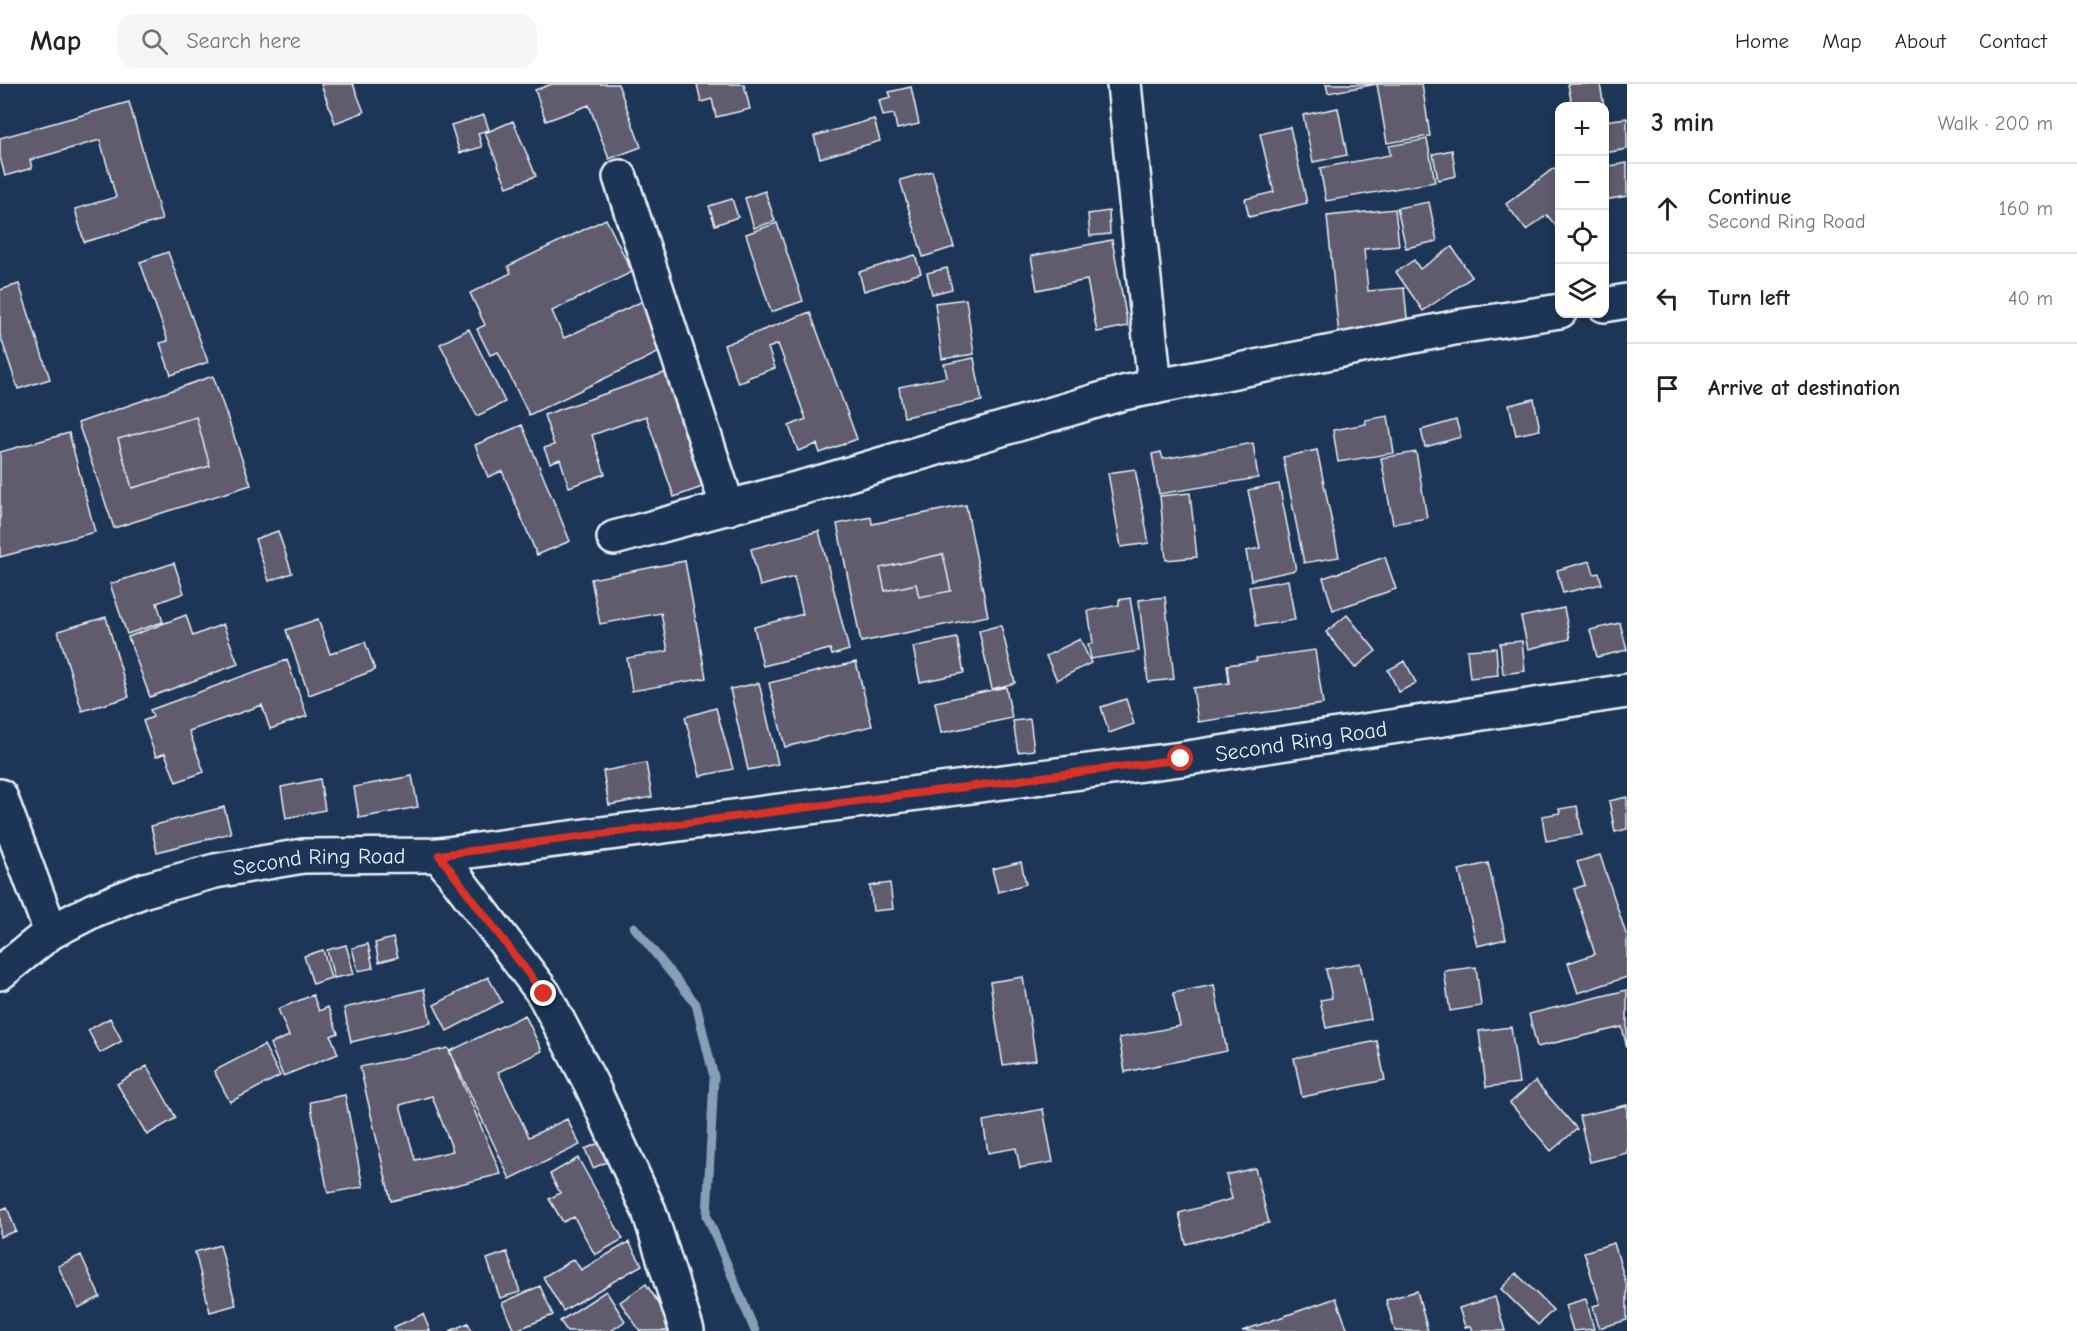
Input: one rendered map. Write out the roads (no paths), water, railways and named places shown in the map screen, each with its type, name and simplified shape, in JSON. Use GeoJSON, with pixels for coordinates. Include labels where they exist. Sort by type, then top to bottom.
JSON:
{"type":"FeatureCollection","features":[{"type":"Feature","properties":{"kind":"street"},"geometry":{"type":"LineString","coordinates":[[1124,84],[1155,387]]}},
{"type":"Feature","properties":{"kind":"street"},"geometry":{"type":"LineString","coordinates":[[620,177],[728,508]]}},
{"type":"Feature","properties":{"kind":"street"},"geometry":{"type":"LineString","coordinates":[[1609,303],[1627,301]]}},
{"type":"Feature","properties":{"kind":"street"},"geometry":{"type":"LineString","coordinates":[[614,538],[987,435],[1123,393],[1464,326],[1555,312]]}},
{"type":"Feature","properties":{"kind":"street","name":"Second Ring Road"},"geometry":{"type":"LineString","coordinates":[[0,973],[51,933],[94,910],[145,890],[215,871],[303,856],[439,855],[1181,759],[1627,691]]}},
{"type":"Feature","properties":{"kind":"street"},"geometry":{"type":"LineString","coordinates":[[0,796],[51,933]]}},
{"type":"Feature","properties":{"kind":"street"},"geometry":{"type":"LineString","coordinates":[[439,855],[544,994],[591,1084],[649,1211],[687,1331]]}},
{"type":"Feature","properties":{"kind":"waterway"},"geometry":{"type":"LineString","coordinates":[[634,927],[696,1004],[714,1077],[707,1216],[755,1331]]}}]}
